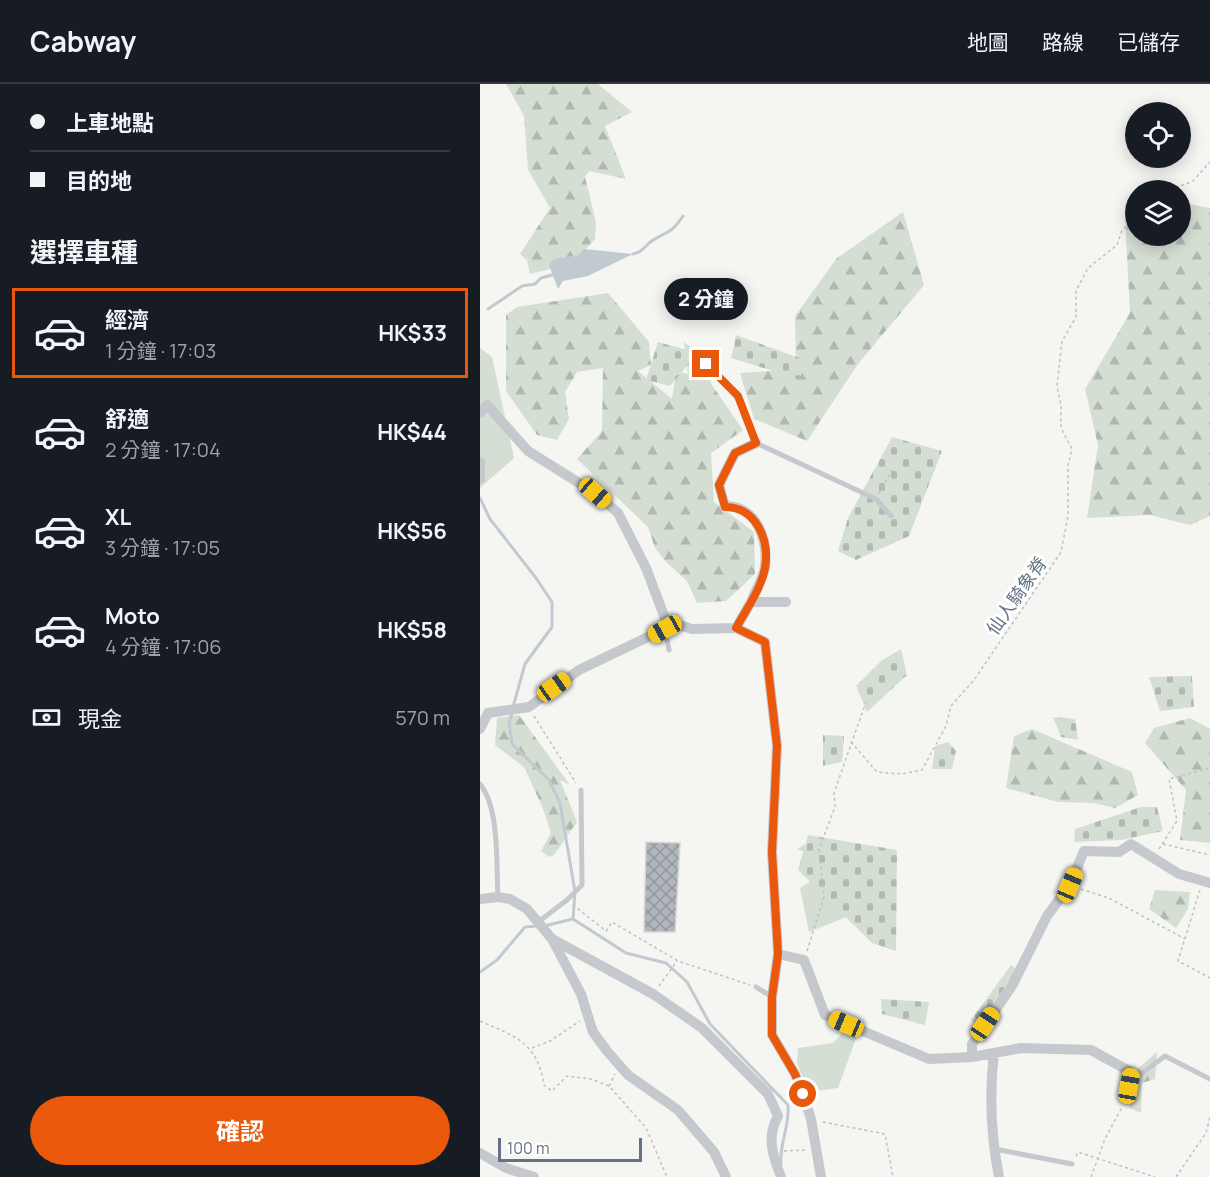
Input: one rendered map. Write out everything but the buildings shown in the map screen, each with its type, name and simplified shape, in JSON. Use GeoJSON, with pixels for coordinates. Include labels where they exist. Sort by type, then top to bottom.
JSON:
{"type":"FeatureCollection","features":[{"type":"Feature","properties":{"kind":"street"},"geometry":{"type":"LineString","coordinates":[[480,413],[487,405],[528,451],[595,493],[618,513],[646,568],[670,626]]}},
{"type":"Feature","properties":{"kind":"street"},"geometry":{"type":"LineString","coordinates":[[736,628],[751,602],[765,569],[764,542],[756,520],[736,507],[725,507],[719,485],[735,453],[756,443]]}},
{"type":"Feature","properties":{"kind":"street"},"geometry":{"type":"LineString","coordinates":[[480,462],[480,479]]}},
{"type":"Feature","properties":{"kind":"street"},"geometry":{"type":"LineString","coordinates":[[751,602],[786,602]]}},
{"type":"Feature","properties":{"kind":"street"},"geometry":{"type":"LineString","coordinates":[[480,729],[488,713],[529,707],[579,670],[670,626],[692,629],[736,628],[765,642],[777,746],[772,852],[778,954],[772,997],[772,1035],[795,1074],[811,1119],[821,1177]]}},
{"type":"Feature","properties":{"kind":"street"},"geometry":{"type":"LineString","coordinates":[[972,1057],[972,1044],[1012,986],[1047,916],[1070,885],[1084,851],[1119,852],[1131,844],[1179,874],[1206,883]]}},
{"type":"Feature","properties":{"kind":"street"},"geometry":{"type":"LineString","coordinates":[[480,899],[498,897],[510,899],[527,909],[552,939],[581,994],[593,1032],[607,1051],[628,1075],[678,1110],[714,1152],[726,1177]]}},
{"type":"Feature","properties":{"kind":"street"},"geometry":{"type":"LineString","coordinates":[[552,939],[653,994],[702,1028],[768,1094],[778,1116],[771,1151],[781,1177]]}},
{"type":"Feature","properties":{"kind":"street"},"geometry":{"type":"LineString","coordinates":[[778,954],[804,960],[825,1015],[929,1059],[972,1057],[1022,1048],[1091,1050],[1131,1072]]}},
{"type":"Feature","properties":{"kind":"street"},"geometry":{"type":"LineString","coordinates":[[994,1053],[990,1087],[993,1148],[999,1177]]}},
{"type":"Feature","properties":{"kind":"street"},"geometry":{"type":"LineString","coordinates":[[480,1153],[506,1168],[534,1177]]}},
{"type":"Feature","properties":{"kind":"lane"},"geometry":{"type":"LineString","coordinates":[[706,364],[738,396],[756,443],[876,499],[891,516]]}},
{"type":"Feature","properties":{"kind":"lane"},"geometry":{"type":"LineString","coordinates":[[669,650],[670,626]]}},
{"type":"Feature","properties":{"kind":"lane"},"geometry":{"type":"LineString","coordinates":[[480,784],[489,794],[492,811],[498,897]]}},
{"type":"Feature","properties":{"kind":"lane"},"geometry":{"type":"LineString","coordinates":[[538,922],[567,900],[582,885],[581,790]]}},
{"type":"Feature","properties":{"kind":"lane"},"geometry":{"type":"LineString","coordinates":[[756,987],[772,997]]}},
{"type":"Feature","properties":{"kind":"lane"},"geometry":{"type":"LineString","coordinates":[[1126,1100],[1131,1072],[1141,1074],[1165,1056],[1210,1079]]}},
{"type":"Feature","properties":{"kind":"lane"},"geometry":{"type":"LineString","coordinates":[[993,1148],[1072,1164]]}},
{"type":"Feature","properties":{"kind":"path"},"geometry":{"type":"LineString","coordinates":[[1191,181],[1210,162]]}},
{"type":"Feature","properties":{"kind":"path","name":"仙人騎象脊"},"geometry":{"type":"LineString","coordinates":[[851,742],[878,772],[902,774],[922,770],[946,726],[951,706],[974,681],[1061,552],[1068,516],[1068,466],[1072,449],[1061,428],[1061,405],[1057,387],[1062,341],[1076,317],[1076,291],[1088,268],[1117,245],[1125,228]]}},
{"type":"Feature","properties":{"kind":"path"},"geometry":{"type":"LineString","coordinates":[[876,499],[892,470]]}},
{"type":"Feature","properties":{"kind":"path"},"geometry":{"type":"LineString","coordinates":[[804,960],[824,897],[819,849],[835,807],[834,792],[867,699]]}},
{"type":"Feature","properties":{"kind":"path"},"geometry":{"type":"LineString","coordinates":[[529,707],[548,742],[581,790]]}},
{"type":"Feature","properties":{"kind":"path"},"geometry":{"type":"LineString","coordinates":[[1153,858],[1177,821],[1169,779],[1210,768]]}},
{"type":"Feature","properties":{"kind":"path"},"geometry":{"type":"LineString","coordinates":[[1162,843],[1210,855]]}},
{"type":"Feature","properties":{"kind":"path"},"geometry":{"type":"LineString","coordinates":[[1206,883],[1179,961],[1210,978]]}},
{"type":"Feature","properties":{"kind":"path"},"geometry":{"type":"LineString","coordinates":[[1070,885],[1109,898],[1185,939]]}},
{"type":"Feature","properties":{"kind":"path"},"geometry":{"type":"LineString","coordinates":[[567,900],[606,931],[612,922],[678,961],[756,987]]}},
{"type":"Feature","properties":{"kind":"path"},"geometry":{"type":"LineString","coordinates":[[653,994],[678,961]]}},
{"type":"Feature","properties":{"kind":"path"},"geometry":{"type":"LineString","coordinates":[[531,1048],[550,1041],[587,1016]]}},
{"type":"Feature","properties":{"kind":"path"},"geometry":{"type":"LineString","coordinates":[[480,1021],[520,1038],[531,1048],[539,1062],[544,1085],[552,1091],[567,1076],[591,1078],[609,1086],[646,1128],[667,1177]]}},
{"type":"Feature","properties":{"kind":"path"},"geometry":{"type":"LineString","coordinates":[[1090,1177],[1126,1100]]}},
{"type":"Feature","properties":{"kind":"path"},"geometry":{"type":"LineString","coordinates":[[1176,1177],[1206,1134],[1210,1117]]}},
{"type":"Feature","properties":{"kind":"path"},"geometry":{"type":"LineString","coordinates":[[811,1119],[885,1134],[893,1177]]}},
{"type":"Feature","properties":{"kind":"path"},"geometry":{"type":"LineString","coordinates":[[771,1151],[816,1149]]}},
{"type":"Feature","properties":{"kind":"path"},"geometry":{"type":"LineString","coordinates":[[1072,1164],[1078,1152],[1155,1177]]}},
{"type":"Feature","properties":{"kind":"green space"},"geometry":{"type":"Polygon","coordinates":[[[506,84],[598,84],[632,112],[605,126],[626,179],[589,171],[585,177],[596,222],[595,239],[573,263],[530,274],[527,260],[520,254],[550,208],[528,170],[524,116],[506,84]]]}},
{"type":"Feature","properties":{"kind":"green space"},"geometry":{"type":"Polygon","coordinates":[[[1191,204],[1210,208],[1210,516],[1190,525],[1150,515],[1087,518],[1098,445],[1085,389],[1130,313],[1126,246],[1191,246],[1191,204]]]}},
{"type":"Feature","properties":{"kind":"green space"},"geometry":{"type":"Polygon","coordinates":[[[903,212],[924,285],[858,364],[807,441],[754,419],[740,373],[796,369],[795,316],[837,258],[903,212]]]}},
{"type":"Feature","properties":{"kind":"green space"},"geometry":{"type":"Polygon","coordinates":[[[608,293],[649,342],[651,365],[638,371],[672,399],[676,371],[688,374],[684,342],[702,355],[712,385],[743,430],[711,453],[714,502],[754,532],[755,574],[726,601],[697,603],[687,581],[665,561],[655,548],[648,527],[577,459],[602,431],[603,368],[577,372],[565,392],[569,419],[557,440],[537,435],[506,391],[506,315],[517,307],[608,293]]]}},
{"type":"Feature","properties":{"kind":"green space"},"geometry":{"type":"Polygon","coordinates":[[[736,335],[808,361],[799,379],[731,358],[736,335]]]}},
{"type":"Feature","properties":{"kind":"green space"},"geometry":{"type":"Polygon","coordinates":[[[658,342],[698,353],[670,386],[646,380],[658,342]]]}},
{"type":"Feature","properties":{"kind":"green space"},"geometry":{"type":"Polygon","coordinates":[[[480,348],[492,357],[514,458],[480,488],[480,348]]]}},
{"type":"Feature","properties":{"kind":"green space"},"geometry":{"type":"Polygon","coordinates":[[[892,437],[942,451],[909,536],[856,560],[838,551],[848,518],[892,437]]]}},
{"type":"Feature","properties":{"kind":"green space"},"geometry":{"type":"Polygon","coordinates":[[[901,649],[907,675],[867,712],[856,686],[881,661],[901,649]]]}},
{"type":"Feature","properties":{"kind":"green space"},"geometry":{"type":"Polygon","coordinates":[[[1192,676],[1194,707],[1160,711],[1149,677],[1192,676]]]}},
{"type":"Feature","properties":{"kind":"green space"},"geometry":{"type":"Polygon","coordinates":[[[519,715],[570,785],[560,780],[577,822],[554,855],[549,857],[541,851],[551,833],[542,806],[524,767],[495,745],[497,718],[519,715]]]}},
{"type":"Feature","properties":{"kind":"green space"},"geometry":{"type":"Polygon","coordinates":[[[1053,717],[1075,719],[1078,740],[1061,737],[1053,717]]]}},
{"type":"Feature","properties":{"kind":"green space"},"geometry":{"type":"Polygon","coordinates":[[[1190,718],[1210,729],[1210,843],[1180,840],[1186,790],[1145,743],[1154,728],[1190,718]]]}},
{"type":"Feature","properties":{"kind":"green space"},"geometry":{"type":"Polygon","coordinates":[[[1032,729],[1132,772],[1138,795],[1115,808],[1094,803],[1058,802],[1006,788],[1014,736],[1032,729]]]}},
{"type":"Feature","properties":{"kind":"green space"},"geometry":{"type":"Polygon","coordinates":[[[823,735],[844,736],[842,762],[823,766],[823,735]]]}},
{"type":"Feature","properties":{"kind":"green space"},"geometry":{"type":"Polygon","coordinates":[[[948,742],[956,751],[952,769],[932,769],[935,746],[948,742]]]}},
{"type":"Feature","properties":{"kind":"green space"},"geometry":{"type":"Polygon","coordinates":[[[1141,807],[1157,807],[1163,831],[1121,840],[1074,842],[1075,829],[1141,807]]]}},
{"type":"Feature","properties":{"kind":"green space"},"geometry":{"type":"Polygon","coordinates":[[[808,835],[897,850],[896,951],[872,943],[798,870],[808,835]]]}},
{"type":"Feature","properties":{"kind":"green space"},"geometry":{"type":"Polygon","coordinates":[[[814,839],[857,913],[809,932],[800,888],[818,877],[817,857],[797,849],[814,839]]]}},
{"type":"Feature","properties":{"kind":"green space"},"geometry":{"type":"Polygon","coordinates":[[[1155,890],[1190,892],[1188,909],[1176,928],[1149,909],[1155,890]]]}},
{"type":"Feature","properties":{"kind":"green space"},"geometry":{"type":"Polygon","coordinates":[[[1011,965],[1017,969],[979,1027],[971,1020],[1011,965]]]}},
{"type":"Feature","properties":{"kind":"green space"},"geometry":{"type":"Polygon","coordinates":[[[881,999],[929,1002],[925,1025],[882,1014],[881,999]]]}},
{"type":"Feature","properties":{"kind":"green space"},"geometry":{"type":"Polygon","coordinates":[[[844,1031],[857,1036],[838,1088],[809,1092],[797,1063],[798,1048],[833,1043],[844,1031]]]}},
{"type":"Feature","properties":{"kind":"green space"},"geometry":{"type":"Polygon","coordinates":[[[1157,1052],[1155,1079],[1142,1083],[1141,1113],[1129,1108],[1133,1073],[1157,1052]]]}},
{"type":"Feature","properties":{"kind":"shaded area"},"geometry":{"type":"Polygon","coordinates":[[[584,249],[633,254],[588,276],[563,281],[558,289],[549,265],[554,259],[579,255],[584,249]]]}},
{"type":"Feature","properties":{"kind":"waterway"},"geometry":{"type":"LineString","coordinates":[[633,254],[670,231],[683,216]]}},
{"type":"Feature","properties":{"kind":"waterway"},"geometry":{"type":"LineString","coordinates":[[488,309],[522,286],[535,284],[541,278],[552,275]]}},
{"type":"Feature","properties":{"kind":"waterway"},"geometry":{"type":"LineString","coordinates":[[480,498],[490,519],[552,602],[552,627],[525,664],[513,707]]}},
{"type":"Feature","properties":{"kind":"waterway"},"geometry":{"type":"LineString","coordinates":[[512,713],[509,723],[512,744],[549,780],[560,803],[575,892],[573,919]]}},
{"type":"Feature","properties":{"kind":"waterway"},"geometry":{"type":"LineString","coordinates":[[544,926],[573,919],[626,953],[666,963],[687,982],[710,1024],[788,1105],[781,1164]]}},
{"type":"Feature","properties":{"kind":"waterway"},"geometry":{"type":"LineString","coordinates":[[480,972],[497,960],[525,927],[537,926]]}},
{"type":"Feature","properties":{"kind":"route"},"geometry":{"type":"LineString","coordinates":[[706,364],[738,396],[756,443],[735,453],[719,485],[725,507],[736,507],[756,520],[764,542],[765,569],[751,602],[736,628],[765,642],[777,746],[772,852],[778,954],[772,997],[772,1035],[795,1074],[803,1094]]}}]}
